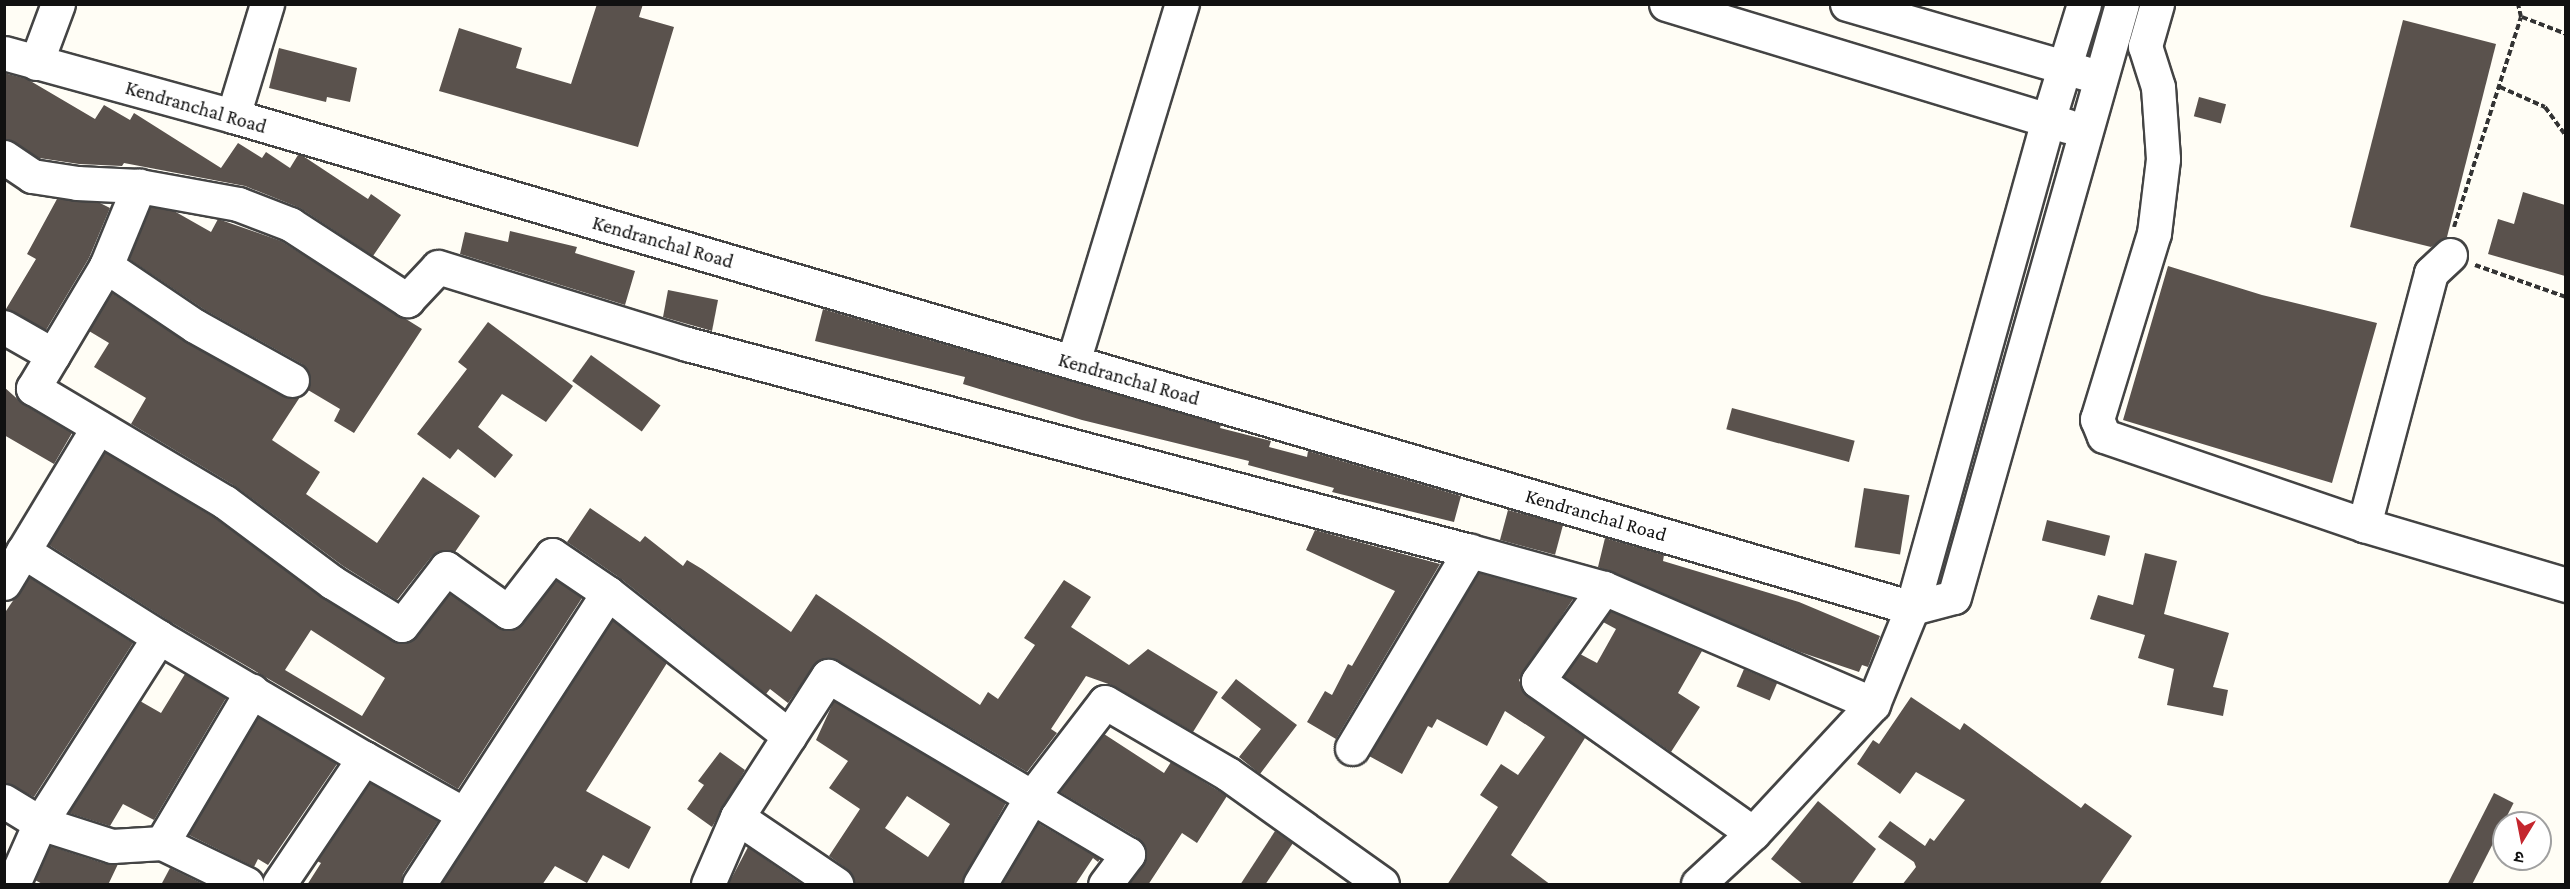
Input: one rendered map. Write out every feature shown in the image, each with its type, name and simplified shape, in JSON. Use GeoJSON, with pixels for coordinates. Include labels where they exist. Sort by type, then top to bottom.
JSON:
{"type":"FeatureCollection","features":[{"type":"Feature","properties":{"kind":"street"},"geometry":{"type":"LineString","coordinates":[[36,63],[58,4]]}},
{"type":"Feature","properties":{"kind":"street"},"geometry":{"type":"LineString","coordinates":[[233,116],[267,4]]}},
{"type":"Feature","properties":{"kind":"street"},"geometry":{"type":"LineString","coordinates":[[1073,362],[1182,4]]}},
{"type":"Feature","properties":{"kind":"street"},"geometry":{"type":"LineString","coordinates":[[1666,4],[1722,13],[2086,132]]}},
{"type":"Feature","properties":{"kind":"street"},"geometry":{"type":"LineString","coordinates":[[1847,4],[2101,79]]}},
{"type":"Feature","properties":{"kind":"street"},"geometry":{"type":"LineString","coordinates":[[1698,885],[1753,833],[1873,704],[1912,608],[2048,120],[2084,4]]}},
{"type":"Feature","properties":{"kind":"street"},"geometry":{"type":"LineString","coordinates":[[1912,608],[1954,597],[2122,4]]}},
{"type":"Feature","properties":{"kind":"street"},"geometry":{"type":"LineString","coordinates":[[2157,4],[2145,46],[2158,87],[2163,159],[2154,233],[2097,419],[2104,436],[2364,525],[2565,585]]}},
{"type":"Feature","properties":{"kind":"street","name":"Kendranchal Road"},"geometry":{"type":"LineString","coordinates":[[4,53],[233,116],[1912,608]]}},
{"type":"Feature","properties":{"kind":"street"},"geometry":{"type":"LineString","coordinates":[[4,157],[32,176],[139,186],[238,204],[290,224],[407,300],[438,267],[687,344],[1604,588],[1873,704]]}},
{"type":"Feature","properties":{"kind":"street"},"geometry":{"type":"LineString","coordinates":[[139,186],[106,266],[33,388],[225,502],[332,582],[402,625],[446,568],[508,612],[552,555],[608,593],[789,736]]}},
{"type":"Feature","properties":{"kind":"street"},"geometry":{"type":"LineString","coordinates":[[2364,525],[2431,273],[2450,255]]}},
{"type":"Feature","properties":{"kind":"street"},"geometry":{"type":"LineString","coordinates":[[106,266],[195,326],[292,380]]}},
{"type":"Feature","properties":{"kind":"street"},"geometry":{"type":"LineString","coordinates":[[4,327],[53,355]]}},
{"type":"Feature","properties":{"kind":"street"},"geometry":{"type":"LineString","coordinates":[[4,584],[98,427]]}},
{"type":"Feature","properties":{"kind":"street"},"geometry":{"type":"LineString","coordinates":[[23,551],[159,637],[462,813]]}},
{"type":"Feature","properties":{"kind":"street"},"geometry":{"type":"LineString","coordinates":[[1352,748],[1470,551]]}},
{"type":"Feature","properties":{"kind":"street"},"geometry":{"type":"LineString","coordinates":[[1604,588],[1538,681],[1753,833]]}},
{"type":"Feature","properties":{"kind":"street"},"geometry":{"type":"LineString","coordinates":[[418,885],[462,813],[608,593]]}},
{"type":"Feature","properties":{"kind":"street"},"geometry":{"type":"LineString","coordinates":[[13,885],[40,823],[159,637]]}},
{"type":"Feature","properties":{"kind":"street"},"geometry":{"type":"LineString","coordinates":[[708,885],[737,817],[828,676],[1128,854],[1105,885]]}},
{"type":"Feature","properties":{"kind":"street"},"geometry":{"type":"LineString","coordinates":[[162,843],[252,690]]}},
{"type":"Feature","properties":{"kind":"street"},"geometry":{"type":"LineString","coordinates":[[980,885],[1031,798],[1105,702],[1228,774],[1382,885]]}},
{"type":"Feature","properties":{"kind":"street"},"geometry":{"type":"LineString","coordinates":[[279,885],[364,758]]}},
{"type":"Feature","properties":{"kind":"street"},"geometry":{"type":"LineString","coordinates":[[4,801],[40,823],[112,846],[162,843],[247,885]]}},
{"type":"Feature","properties":{"kind":"street"},"geometry":{"type":"LineString","coordinates":[[737,817],[836,885]]}},
{"type":"Feature","properties":{"kind":"path"},"geometry":{"type":"LineString","coordinates":[[2518,4],[2521,17],[2455,225],[2450,255],[2565,297]]}},
{"type":"Feature","properties":{"kind":"path"},"geometry":{"type":"LineString","coordinates":[[2521,17],[2565,34]]}},
{"type":"Feature","properties":{"kind":"path"},"geometry":{"type":"LineString","coordinates":[[2500,87],[2545,107],[2565,136]]}},
{"type":"Feature","properties":{"kind":"building"},"geometry":{"type":"Polygon","coordinates":[[[597,4],[643,4],[639,17],[674,27],[638,147],[439,91],[459,28],[522,48],[516,68],[571,84],[597,4]]]}},
{"type":"Feature","properties":{"kind":"building"},"geometry":{"type":"Polygon","coordinates":[[[2403,20],[2496,44],[2447,237],[2431,247],[2350,227],[2403,20]]]}},
{"type":"Feature","properties":{"kind":"building"},"geometry":{"type":"Polygon","coordinates":[[[279,48],[357,68],[350,102],[327,97],[326,102],[269,88],[279,48]]]}},
{"type":"Feature","properties":{"kind":"building"},"geometry":{"type":"Polygon","coordinates":[[[4,73],[27,79],[95,119],[104,105],[130,120],[134,113],[221,168],[238,143],[262,158],[266,152],[290,168],[298,155],[303,156],[368,199],[371,194],[401,215],[373,256],[300,208],[245,186],[124,163],[122,166],[79,164],[39,158],[4,138],[4,73]]]}},
{"type":"Feature","properties":{"kind":"building"},"geometry":{"type":"Polygon","coordinates":[[[2199,97],[2226,104],[2221,124],[2194,116],[2199,97]]]}},
{"type":"Feature","properties":{"kind":"building"},"geometry":{"type":"Polygon","coordinates":[[[2523,192],[2565,205],[2565,276],[2488,254],[2498,219],[2514,224],[2523,192]]]}},
{"type":"Feature","properties":{"kind":"building"},"geometry":{"type":"Polygon","coordinates":[[[57,199],[100,203],[110,208],[89,258],[46,330],[6,309],[36,259],[27,254],[57,199]]]}},
{"type":"Feature","properties":{"kind":"building"},"geometry":{"type":"Polygon","coordinates":[[[151,207],[174,211],[211,232],[218,219],[281,241],[422,329],[354,433],[334,421],[340,409],[308,390],[311,379],[302,364],[205,310],[129,259],[151,207]]]}},
{"type":"Feature","properties":{"kind":"building"},"geometry":{"type":"Polygon","coordinates":[[[510,231],[577,247],[575,253],[635,271],[625,305],[460,254],[465,232],[508,242],[510,231]]]}},
{"type":"Feature","properties":{"kind":"building"},"geometry":{"type":"Polygon","coordinates":[[[2168,266],[2262,295],[2377,323],[2332,483],[2123,420],[2168,266]]]}},
{"type":"Feature","properties":{"kind":"building"},"geometry":{"type":"Polygon","coordinates":[[[668,290],[718,300],[712,331],[663,317],[668,290]]]}},
{"type":"Feature","properties":{"kind":"building"},"geometry":{"type":"Polygon","coordinates":[[[112,293],[186,342],[283,396],[300,397],[272,440],[320,472],[306,494],[377,543],[423,477],[480,516],[455,552],[439,551],[432,556],[397,600],[343,566],[235,486],[131,424],[146,398],[94,367],[109,343],[89,331],[112,293]]]}},
{"type":"Feature","properties":{"kind":"building"},"geometry":{"type":"Polygon","coordinates":[[[823,309],[1221,425],[1220,428],[1271,441],[1269,447],[1307,457],[1308,451],[1461,496],[1454,522],[1332,492],[1334,488],[1248,465],[1249,461],[1082,420],[963,384],[965,377],[815,341],[823,309]]]}},
{"type":"Feature","properties":{"kind":"building"},"geometry":{"type":"Polygon","coordinates":[[[488,322],[573,386],[546,422],[502,394],[478,427],[513,455],[495,478],[458,449],[450,459],[417,434],[467,369],[458,362],[488,322]]]}},
{"type":"Feature","properties":{"kind":"building"},"geometry":{"type":"Polygon","coordinates":[[[591,355],[661,406],[642,431],[572,381],[591,355]]]}},
{"type":"Feature","properties":{"kind":"building"},"geometry":{"type":"Polygon","coordinates":[[[4,387],[23,404],[72,433],[54,464],[4,435],[4,387]]]}},
{"type":"Feature","properties":{"kind":"building"},"geometry":{"type":"Polygon","coordinates":[[[1732,408],[1855,441],[1849,462],[1726,429],[1732,408]]]}},
{"type":"Feature","properties":{"kind":"building"},"geometry":{"type":"Polygon","coordinates":[[[105,452],[215,518],[321,597],[400,644],[416,637],[450,594],[507,631],[523,623],[556,580],[582,598],[458,789],[169,621],[49,545],[105,452]],[[311,630],[285,670],[362,716],[385,678],[311,630]]]}},
{"type":"Feature","properties":{"kind":"building"},"geometry":{"type":"Polygon","coordinates":[[[1864,488],[1909,495],[1900,554],[1855,547],[1864,488]]]}},
{"type":"Feature","properties":{"kind":"building"},"geometry":{"type":"Polygon","coordinates":[[[590,508],[640,542],[645,536],[683,566],[687,560],[702,569],[791,632],[816,594],[980,705],[988,692],[998,699],[1035,645],[1024,638],[1064,580],[1091,597],[1071,627],[1129,665],[1148,649],[1218,692],[1193,732],[1114,686],[1086,676],[1051,729],[1057,733],[1027,772],[837,660],[819,660],[788,703],[770,689],[766,694],[620,578],[567,542],[590,508]]]}},
{"type":"Feature","properties":{"kind":"building"},"geometry":{"type":"Polygon","coordinates":[[[1508,510],[1563,525],[1555,555],[1500,540],[1508,510]]]}},
{"type":"Feature","properties":{"kind":"building"},"geometry":{"type":"Polygon","coordinates":[[[2047,520],[2110,536],[2105,556],[2042,540],[2047,520]]]}},
{"type":"Feature","properties":{"kind":"building"},"geometry":{"type":"Polygon","coordinates":[[[1315,530],[1440,564],[1336,739],[1307,722],[1325,691],[1332,695],[1348,664],[1352,666],[1395,591],[1306,550],[1315,530]]]}},
{"type":"Feature","properties":{"kind":"building"},"geometry":{"type":"Polygon","coordinates":[[[1605,538],[1664,555],[1663,561],[1799,602],[1880,636],[1868,667],[1862,665],[1859,672],[1800,652],[1598,567],[1605,538]]]}},
{"type":"Feature","properties":{"kind":"building"},"geometry":{"type":"Polygon","coordinates":[[[2145,553],[2177,561],[2164,614],[2229,633],[2213,687],[2228,690],[2223,716],[2167,705],[2174,669],[2138,658],[2145,635],[2090,619],[2098,595],[2133,605],[2145,553]]]}},
{"type":"Feature","properties":{"kind":"building"},"geometry":{"type":"Polygon","coordinates":[[[1479,573],[1573,599],[1519,680],[1527,696],[1601,749],[1585,738],[1511,855],[1551,885],[1447,885],[1498,807],[1480,795],[1501,764],[1518,775],[1545,737],[1505,711],[1487,746],[1437,719],[1432,728],[1428,726],[1402,774],[1369,756],[1479,573]]]}},
{"type":"Feature","properties":{"kind":"building"},"geometry":{"type":"Polygon","coordinates":[[[29,577],[133,643],[34,797],[4,782],[4,614],[29,577]]]}},
{"type":"Feature","properties":{"kind":"building"},"geometry":{"type":"Polygon","coordinates":[[[1611,611],[1702,651],[1678,693],[1700,707],[1671,752],[1564,677],[1580,654],[1597,663],[1616,629],[1603,622],[1611,611]]]}},
{"type":"Feature","properties":{"kind":"building"},"geometry":{"type":"Polygon","coordinates":[[[613,620],[667,663],[586,791],[651,827],[629,869],[603,855],[587,883],[555,866],[542,885],[441,885],[613,620]]]}},
{"type":"Feature","properties":{"kind":"building"},"geometry":{"type":"Polygon","coordinates":[[[1744,669],[1777,683],[1770,701],[1737,686],[1744,669]]]}},
{"type":"Feature","properties":{"kind":"building"},"geometry":{"type":"Polygon","coordinates":[[[185,674],[226,698],[154,820],[123,804],[110,826],[69,813],[140,701],[161,713],[185,674]]]}},
{"type":"Feature","properties":{"kind":"building"},"geometry":{"type":"Polygon","coordinates":[[[1236,679],[1297,725],[1260,774],[1239,757],[1261,729],[1221,698],[1236,679]]]}},
{"type":"Feature","properties":{"kind":"building"},"geometry":{"type":"Polygon","coordinates":[[[1911,697],[1960,730],[1964,723],[2081,808],[2085,803],[2132,836],[2099,885],[1902,885],[1916,867],[1914,862],[1878,837],[1890,821],[1925,846],[1930,838],[1934,841],[1965,800],[1916,772],[1900,794],[1857,764],[1873,740],[1879,744],[1911,697]]]}},
{"type":"Feature","properties":{"kind":"building"},"geometry":{"type":"Polygon","coordinates":[[[834,701],[1006,803],[961,885],[855,885],[847,869],[829,856],[860,809],[829,788],[848,761],[816,740],[834,701]],[[907,796],[885,828],[928,857],[950,824],[907,796]]]}},
{"type":"Feature","properties":{"kind":"building"},"geometry":{"type":"Polygon","coordinates":[[[258,717],[337,764],[268,865],[258,859],[254,867],[189,835],[258,717]]]}},
{"type":"Feature","properties":{"kind":"building"},"geometry":{"type":"Polygon","coordinates":[[[1104,734],[1164,773],[1171,762],[1227,796],[1197,843],[1182,833],[1148,885],[1128,885],[1147,856],[1138,838],[1060,792],[1104,734]]]}},
{"type":"Feature","properties":{"kind":"building"},"geometry":{"type":"Polygon","coordinates":[[[720,752],[745,770],[712,827],[687,809],[704,785],[698,781],[720,752]]]}},
{"type":"Feature","properties":{"kind":"building"},"geometry":{"type":"Polygon","coordinates":[[[370,783],[438,821],[403,874],[401,885],[307,885],[321,863],[317,861],[370,783]]]}},
{"type":"Feature","properties":{"kind":"building"},"geometry":{"type":"Polygon","coordinates":[[[2494,793],[2514,803],[2510,811],[2492,811],[2492,845],[2472,884],[2448,884],[2494,793]]]}},
{"type":"Feature","properties":{"kind":"building"},"geometry":{"type":"Polygon","coordinates":[[[1818,801],[1876,849],[1851,885],[1804,885],[1771,859],[1818,801]]]}},
{"type":"Feature","properties":{"kind":"building"},"geometry":{"type":"Polygon","coordinates":[[[1038,823],[1100,859],[1098,862],[1093,858],[1075,885],[1002,885],[1038,823]]]}},
{"type":"Feature","properties":{"kind":"building"},"geometry":{"type":"Polygon","coordinates":[[[1275,831],[1293,843],[1265,885],[1240,885],[1275,831]]]}},
{"type":"Feature","properties":{"kind":"building"},"geometry":{"type":"Polygon","coordinates":[[[50,846],[106,864],[118,864],[108,885],[44,885],[35,880],[50,846]]]}},
{"type":"Feature","properties":{"kind":"building"},"geometry":{"type":"Polygon","coordinates":[[[748,847],[803,885],[728,885],[748,847]]]}},
{"type":"Feature","properties":{"kind":"building"},"geometry":{"type":"Polygon","coordinates":[[[170,868],[205,885],[161,885],[170,868]]]}}]}
